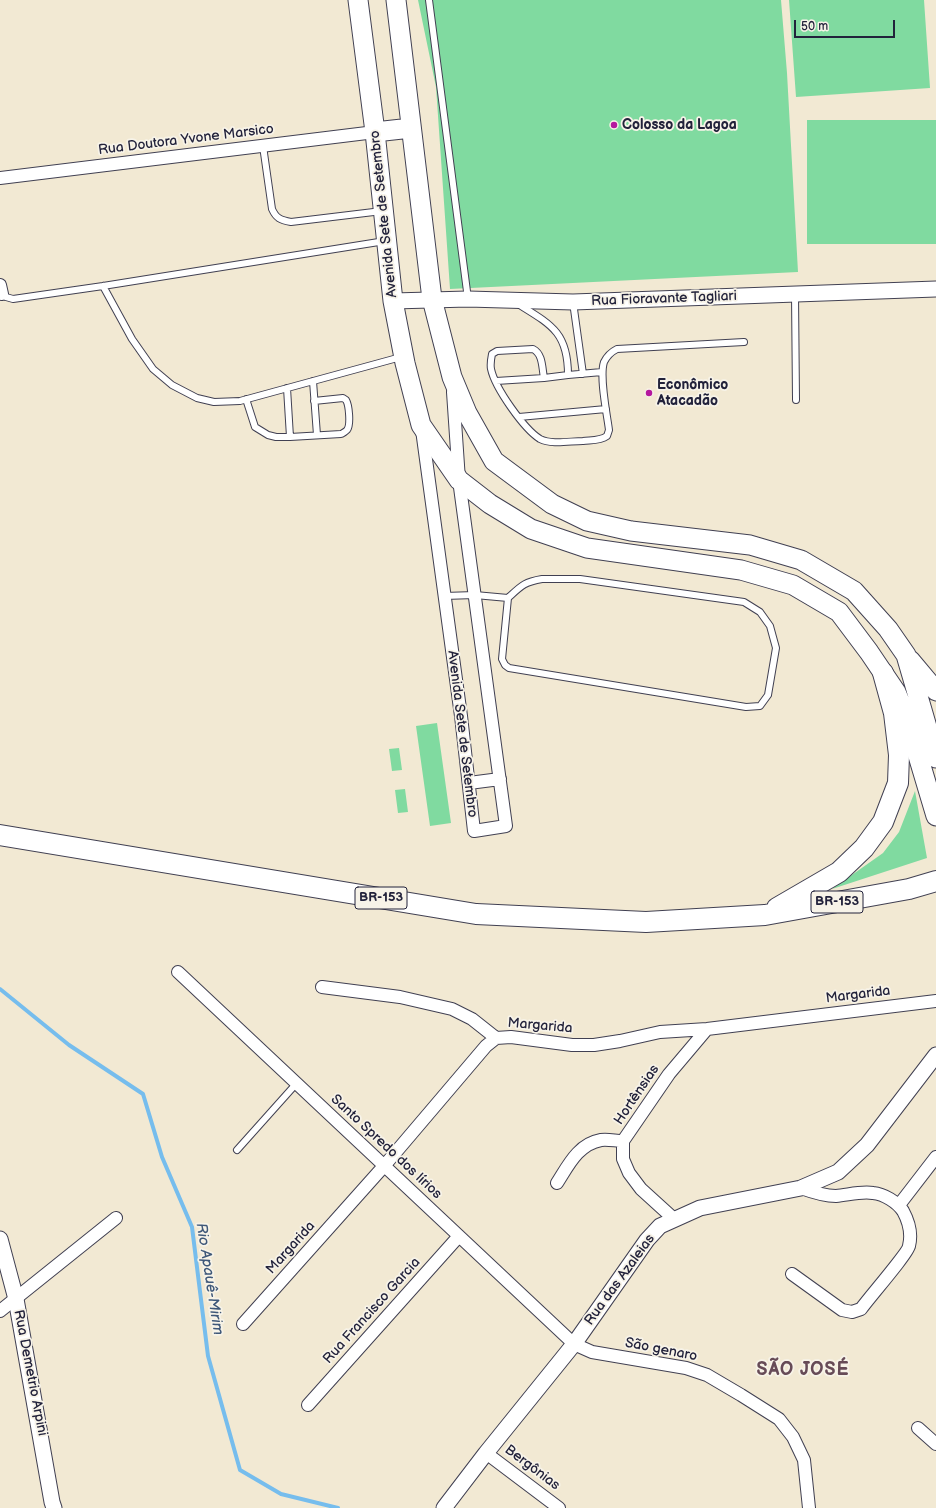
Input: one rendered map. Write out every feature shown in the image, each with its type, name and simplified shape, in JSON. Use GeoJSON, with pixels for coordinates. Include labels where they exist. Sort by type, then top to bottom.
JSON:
{"type":"FeatureCollection","features":[{"type":"Feature","properties":{"kind":"highway"},"geometry":{"type":"LineString","coordinates":[[765,915],[839,872],[864,848],[883,822],[898,783],[899,755],[894,713],[883,673]]}},
{"type":"Feature","properties":{"kind":"highway","name":"BR-153"},"geometry":{"type":"LineString","coordinates":[[0,835],[476,914],[646,922],[765,915],[909,889],[936,881]]}},
{"type":"Feature","properties":{"kind":"main road","name":"Avenida Sete de Setembro"},"geometry":{"type":"LineString","coordinates":[[358,0],[375,132],[393,301],[403,356],[421,425],[459,480],[490,504],[531,529],[587,548],[741,570],[793,585],[839,612],[896,692],[907,719],[936,816]]}},
{"type":"Feature","properties":{"kind":"main road","name":"Avenida Sete de Setembro"},"geometry":{"type":"LineString","coordinates":[[396,0],[432,299],[452,377],[467,413],[494,461],[552,504],[586,521],[624,530],[750,545],[801,560],[854,591],[888,629],[906,655],[936,691]]}},
{"type":"Feature","properties":{"kind":"main road"},"geometry":{"type":"LineString","coordinates":[[375,132],[412,128]]}},
{"type":"Feature","properties":{"kind":"main road","name":"Avenida Sete de Setembro"},"geometry":{"type":"LineString","coordinates":[[906,655],[936,758]]}},
{"type":"Feature","properties":{"kind":"street","name":"Rua Doutora Yvone Marsico"},"geometry":{"type":"LineString","coordinates":[[0,178],[375,132]]}},
{"type":"Feature","properties":{"kind":"street","name":"Rua Fioravante Tagliari"},"geometry":{"type":"LineString","coordinates":[[393,301],[468,299],[574,302],[936,289]]}},
{"type":"Feature","properties":{"kind":"street","name":"Avenida Sete de Setembro"},"geometry":{"type":"LineString","coordinates":[[421,425],[469,783],[474,831],[506,826],[459,480],[452,377]]}},
{"type":"Feature","properties":{"kind":"street"},"geometry":{"type":"LineString","coordinates":[[469,783],[500,779]]}},
{"type":"Feature","properties":{"kind":"street","name":"Santo Spredo dos lírios"},"geometry":{"type":"LineString","coordinates":[[178,972],[574,1344]]}},
{"type":"Feature","properties":{"kind":"street"},"geometry":{"type":"LineString","coordinates":[[322,987],[392,995],[452,1009],[472,1019],[496,1038]]}},
{"type":"Feature","properties":{"kind":"street","name":"Margarida"},"geometry":{"type":"LineString","coordinates":[[243,1324],[384,1166],[460,1075],[486,1046],[496,1038],[511,1037],[572,1045],[594,1045],[660,1032],[708,1029],[936,1001]]}},
{"type":"Feature","properties":{"kind":"street","name":"Hortênsias"},"geometry":{"type":"LineString","coordinates":[[674,1219],[641,1189],[629,1173],[623,1159],[623,1141],[669,1074],[708,1029]]}},
{"type":"Feature","properties":{"kind":"street","name":"Rua das Azaleias"},"geometry":{"type":"LineString","coordinates":[[444,1508],[486,1452],[574,1344],[647,1240],[660,1226],[700,1208],[801,1188],[838,1172],[867,1145],[936,1055]]}},
{"type":"Feature","properties":{"kind":"street"},"geometry":{"type":"LineString","coordinates":[[557,1184],[575,1155],[588,1144],[602,1140],[623,1141]]}},
{"type":"Feature","properties":{"kind":"street"},"geometry":{"type":"LineString","coordinates":[[899,1205],[936,1157]]}},
{"type":"Feature","properties":{"kind":"street"},"geometry":{"type":"LineString","coordinates":[[792,1274],[842,1310],[852,1312],[861,1309],[909,1248],[910,1232],[908,1220],[899,1205],[883,1196],[874,1193],[836,1196],[826,1195],[801,1188]]}},
{"type":"Feature","properties":{"kind":"street"},"geometry":{"type":"LineString","coordinates":[[0,1311],[116,1218]]}},
{"type":"Feature","properties":{"kind":"street","name":"Rua Francisco Garcia"},"geometry":{"type":"LineString","coordinates":[[308,1405],[459,1236]]}},
{"type":"Feature","properties":{"kind":"street","name":"Rua Demetrio Arpini"},"geometry":{"type":"LineString","coordinates":[[0,1239],[16,1299],[54,1508]]}},
{"type":"Feature","properties":{"kind":"street","name":"São genaro"},"geometry":{"type":"LineString","coordinates":[[574,1344],[592,1352],[686,1368],[707,1375],[779,1419],[793,1437],[804,1460],[809,1508]]}},
{"type":"Feature","properties":{"kind":"street"},"geometry":{"type":"LineString","coordinates":[[918,1428],[936,1444]]}},
{"type":"Feature","properties":{"kind":"street","name":"Bergônias"},"geometry":{"type":"LineString","coordinates":[[486,1452],[559,1508]]}},
{"type":"Feature","properties":{"kind":"lane"},"geometry":{"type":"LineString","coordinates":[[396,0],[402,0]]}},
{"type":"Feature","properties":{"kind":"lane"},"geometry":{"type":"LineString","coordinates":[[429,0],[468,299]]}},
{"type":"Feature","properties":{"kind":"lane"},"geometry":{"type":"LineString","coordinates":[[263,146],[272,209],[276,217],[281,220],[290,222],[384,211]]}},
{"type":"Feature","properties":{"kind":"lane"},"geometry":{"type":"LineString","coordinates":[[1,289],[6,297],[13,299],[387,241]]}},
{"type":"Feature","properties":{"kind":"lane"},"geometry":{"type":"LineString","coordinates":[[103,286],[132,340],[153,369],[172,385],[197,398],[214,402],[240,401],[403,356]]}},
{"type":"Feature","properties":{"kind":"lane"},"geometry":{"type":"LineString","coordinates":[[796,294],[796,400]]}},
{"type":"Feature","properties":{"kind":"lane"},"geometry":{"type":"LineString","coordinates":[[514,301],[550,325],[558,334],[567,352],[568,376]]}},
{"type":"Feature","properties":{"kind":"lane"},"geometry":{"type":"LineString","coordinates":[[574,302],[583,374]]}},
{"type":"Feature","properties":{"kind":"lane"},"geometry":{"type":"LineString","coordinates":[[544,378],[538,351],[533,349],[496,351],[492,354],[490,360],[491,370],[496,381],[511,407],[530,430],[541,439],[555,442],[599,440],[607,436],[609,430],[602,372],[604,362],[609,353],[617,349],[744,342]]}},
{"type":"Feature","properties":{"kind":"lane"},"geometry":{"type":"LineString","coordinates":[[496,381],[602,372]]}},
{"type":"Feature","properties":{"kind":"lane"},"geometry":{"type":"LineString","coordinates":[[313,381],[317,435]]}},
{"type":"Feature","properties":{"kind":"lane"},"geometry":{"type":"LineString","coordinates":[[287,388],[290,437]]}},
{"type":"Feature","properties":{"kind":"lane"},"geometry":{"type":"LineString","coordinates":[[246,399],[255,427],[259,431],[276,437],[341,434],[347,430],[349,426],[349,404],[346,400],[342,398],[314,402]]}},
{"type":"Feature","properties":{"kind":"lane"},"geometry":{"type":"LineString","coordinates":[[519,417],[606,409]]}},
{"type":"Feature","properties":{"kind":"lane"},"geometry":{"type":"LineString","coordinates":[[444,596],[508,598],[529,581],[542,579],[580,579],[744,602],[760,612],[770,626],[776,648],[768,695],[760,706],[746,707],[509,668],[505,665],[502,659],[508,598]]}},
{"type":"Feature","properties":{"kind":"lane"},"geometry":{"type":"LineString","coordinates":[[237,1150],[296,1084]]}},
{"type":"Feature","properties":{"kind":"green space","name":"Colosso da Lagoa"},"geometry":{"type":"Polygon","coordinates":[[[418,0],[781,0],[787,73],[798,272],[450,289],[436,87],[418,0]]]}},
{"type":"Feature","properties":{"kind":"green space"},"geometry":{"type":"Polygon","coordinates":[[[789,0],[924,0],[930,88],[796,97],[789,0]]]}},
{"type":"Feature","properties":{"kind":"green space"},"geometry":{"type":"Polygon","coordinates":[[[807,120],[936,120],[936,244],[807,244],[807,120]]]}},
{"type":"Feature","properties":{"kind":"green space"},"geometry":{"type":"Polygon","coordinates":[[[437,723],[451,823],[430,826],[416,726],[437,723]]]}},
{"type":"Feature","properties":{"kind":"green space"},"geometry":{"type":"Polygon","coordinates":[[[399,748],[402,770],[392,771],[389,749],[399,748]]]}},
{"type":"Feature","properties":{"kind":"green space"},"geometry":{"type":"Polygon","coordinates":[[[405,789],[408,812],[398,813],[395,790],[405,789]]]}},
{"type":"Feature","properties":{"kind":"green space"},"geometry":{"type":"Polygon","coordinates":[[[915,791],[927,858],[832,889],[883,853],[899,832],[915,791]]]}},
{"type":"Feature","properties":{"kind":"waterway","name":"Rio Apauê-Mirim"},"geometry":{"type":"LineString","coordinates":[[0,989],[69,1045],[143,1094],[162,1157],[192,1227],[208,1356],[240,1470],[281,1494],[338,1508]]}},
{"type":"Feature","properties":{"kind":"place","name":"Colosso da Lagoa"},"geometry":{"type":"Point","coordinates":[614,125]}},
{"type":"Feature","properties":{"kind":"place","name":"Econômico Atacadão"},"geometry":{"type":"Point","coordinates":[649,393]}},
{"type":"Feature","properties":{"kind":"district","name":"SÃO JOSÉ"},"geometry":{"type":"Point","coordinates":[803,1370]}}]}
